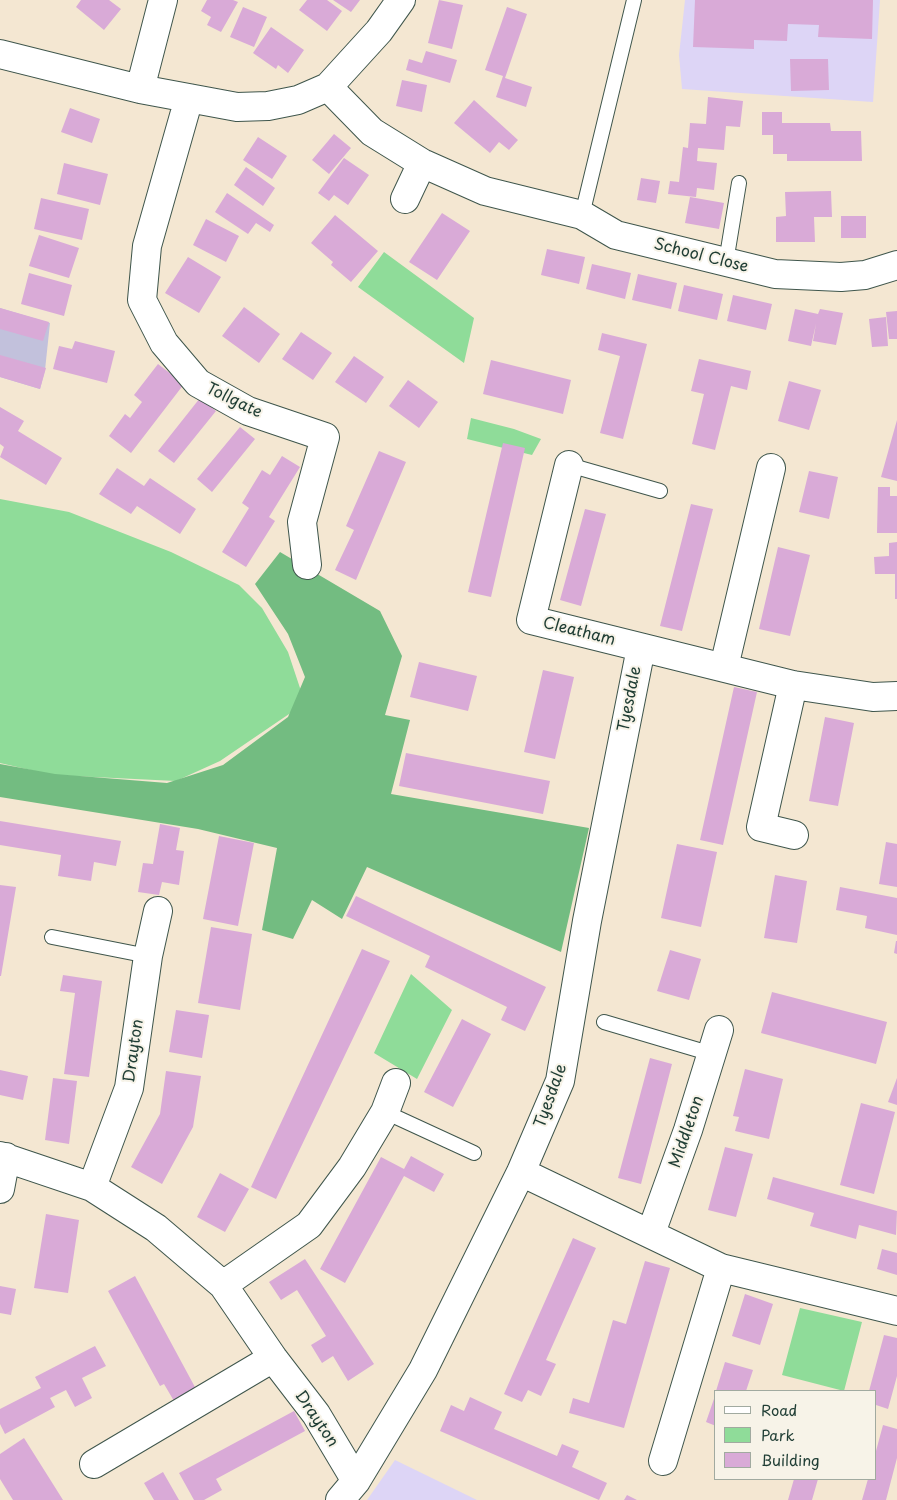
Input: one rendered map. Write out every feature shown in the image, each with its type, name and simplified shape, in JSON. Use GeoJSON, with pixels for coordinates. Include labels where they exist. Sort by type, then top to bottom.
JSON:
{"type":"FeatureCollection","features":[{"type":"Feature","properties":{"kind":"street"},"geometry":{"type":"LineString","coordinates":[[140,89],[163,0]]}},
{"type":"Feature","properties":{"kind":"street"},"geometry":{"type":"LineString","coordinates":[[0,54],[140,89],[237,106],[268,106],[298,100],[328,87],[379,31],[401,0]]}},
{"type":"Feature","properties":{"kind":"street"},"geometry":{"type":"LineString","coordinates":[[328,87],[372,132],[422,163],[405,198]]}},
{"type":"Feature","properties":{"kind":"street","name":"Tollgate"},"geometry":{"type":"LineString","coordinates":[[189,98],[146,246],[142,300],[164,343],[198,383],[248,411],[325,437],[302,522],[307,565]]}},
{"type":"Feature","properties":{"kind":"street","name":"School Close"},"geometry":{"type":"LineString","coordinates":[[422,163],[484,191],[582,215],[616,235],[775,274],[841,277],[865,275],[897,265]]}},
{"type":"Feature","properties":{"kind":"street","name":"Cleatham"},"geometry":{"type":"LineString","coordinates":[[568,465],[530,620],[793,685],[873,697],[897,696]]}},
{"type":"Feature","properties":{"kind":"street"},"geometry":{"type":"LineString","coordinates":[[724,667],[771,468]]}},
{"type":"Feature","properties":{"kind":"street","name":"Tyesdale"},"geometry":{"type":"LineString","coordinates":[[348,1491],[423,1370],[521,1172],[560,1081],[587,921],[640,648]]}},
{"type":"Feature","properties":{"kind":"street"},"geometry":{"type":"LineString","coordinates":[[793,685],[761,827],[794,834]]}},
{"type":"Feature","properties":{"kind":"street","name":"Drayton"},"geometry":{"type":"LineString","coordinates":[[92,1187],[129,1088],[148,956],[158,911]]}},
{"type":"Feature","properties":{"kind":"street","name":"Middleton"},"geometry":{"type":"LineString","coordinates":[[652,1233],[716,1042]]}},
{"type":"Feature","properties":{"kind":"street"},"geometry":{"type":"LineString","coordinates":[[223,1285],[309,1225],[352,1167],[385,1112],[396,1083]]}},
{"type":"Feature","properties":{"kind":"street","name":"Drayton"},"geometry":{"type":"LineString","coordinates":[[0,1189],[3,1157],[92,1187],[156,1228],[223,1285],[273,1358],[316,1414],[348,1491]]}},
{"type":"Feature","properties":{"kind":"street"},"geometry":{"type":"LineString","coordinates":[[521,1172],[652,1233],[721,1268],[897,1311]]}},
{"type":"Feature","properties":{"kind":"street"},"geometry":{"type":"LineString","coordinates":[[663,1461],[721,1268]]}},
{"type":"Feature","properties":{"kind":"street"},"geometry":{"type":"LineString","coordinates":[[94,1464],[273,1358]]}},
{"type":"Feature","properties":{"kind":"lane"},"geometry":{"type":"LineString","coordinates":[[582,215],[634,0]]}},
{"type":"Feature","properties":{"kind":"lane"},"geometry":{"type":"LineString","coordinates":[[726,262],[739,183]]}},
{"type":"Feature","properties":{"kind":"lane"},"geometry":{"type":"LineString","coordinates":[[568,465],[660,490]]}},
{"type":"Feature","properties":{"kind":"lane"},"geometry":{"type":"LineString","coordinates":[[52,937],[148,956]]}},
{"type":"Feature","properties":{"kind":"lane"},"geometry":{"type":"LineString","coordinates":[[604,1022],[716,1042]]}},
{"type":"Feature","properties":{"kind":"lane"},"geometry":{"type":"LineString","coordinates":[[385,1112],[474,1153]]}},
{"type":"Feature","properties":{"kind":"shaded area"},"geometry":{"type":"Polygon","coordinates":[[[685,0],[880,0],[873,102],[682,89],[679,55],[685,0]]]}},
{"type":"Feature","properties":{"kind":"shaded area"},"geometry":{"type":"Polygon","coordinates":[[[0,308],[50,323],[45,370],[40,389],[0,377],[0,308]]]}},
{"type":"Feature","properties":{"kind":"shaded area"},"geometry":{"type":"Polygon","coordinates":[[[395,1460],[477,1500],[367,1500],[395,1460]]]}},
{"type":"Feature","properties":{"kind":"green space"},"geometry":{"type":"Polygon","coordinates":[[[384,252],[474,318],[464,363],[358,287],[384,252]]]}},
{"type":"Feature","properties":{"kind":"green space"},"geometry":{"type":"Polygon","coordinates":[[[471,418],[514,429],[541,439],[532,455],[467,439],[471,418]]]}},
{"type":"Feature","properties":{"kind":"green space"},"geometry":{"type":"Polygon","coordinates":[[[0,499],[69,512],[171,552],[239,585],[262,608],[288,652],[301,691],[292,712],[220,761],[176,781],[52,775],[0,763],[0,499]]]}},
{"type":"Feature","properties":{"kind":"green space"},"geometry":{"type":"Polygon","coordinates":[[[280,552],[380,611],[402,656],[385,715],[410,720],[391,794],[589,828],[561,952],[367,867],[342,919],[312,900],[293,939],[262,930],[277,848],[198,829],[0,797],[0,764],[55,774],[167,783],[223,765],[288,717],[305,677],[288,634],[255,584],[280,552]]]}},
{"type":"Feature","properties":{"kind":"green space"},"geometry":{"type":"Polygon","coordinates":[[[411,974],[452,1010],[417,1079],[374,1053],[411,974]]]}},
{"type":"Feature","properties":{"kind":"green space"},"geometry":{"type":"Polygon","coordinates":[[[800,1308],[862,1322],[844,1390],[782,1375],[800,1308]]]}},
{"type":"Feature","properties":{"kind":"building"},"geometry":{"type":"Polygon","coordinates":[[[81,0],[109,0],[121,9],[104,30],[76,7],[81,0]]]}},
{"type":"Feature","properties":{"kind":"building"},"geometry":{"type":"Polygon","coordinates":[[[207,0],[233,0],[238,2],[221,32],[207,25],[211,17],[201,11],[207,0]]]}},
{"type":"Feature","properties":{"kind":"building"},"geometry":{"type":"Polygon","coordinates":[[[307,0],[327,0],[342,11],[327,31],[299,10],[307,0]]]}},
{"type":"Feature","properties":{"kind":"building"},"geometry":{"type":"Polygon","coordinates":[[[333,0],[360,0],[351,12],[333,0]]]}},
{"type":"Feature","properties":{"kind":"building"},"geometry":{"type":"Polygon","coordinates":[[[439,0],[463,5],[452,49],[428,43],[439,0]]]}},
{"type":"Feature","properties":{"kind":"building"},"geometry":{"type":"Polygon","coordinates":[[[695,0],[873,0],[872,39],[818,37],[819,25],[788,24],[787,41],[754,40],[754,49],[693,47],[695,0]]]}},
{"type":"Feature","properties":{"kind":"building"},"geometry":{"type":"Polygon","coordinates":[[[243,7],[267,17],[254,47],[230,37],[243,7]]]}},
{"type":"Feature","properties":{"kind":"building"},"geometry":{"type":"Polygon","coordinates":[[[507,7],[527,14],[505,78],[532,87],[526,107],[496,97],[503,76],[485,70],[507,7]]]}},
{"type":"Feature","properties":{"kind":"building"},"geometry":{"type":"Polygon","coordinates":[[[271,27],[304,50],[288,73],[278,65],[276,69],[253,53],[271,27]]]}},
{"type":"Feature","properties":{"kind":"building"},"geometry":{"type":"Polygon","coordinates":[[[426,51],[457,60],[450,83],[406,70],[409,59],[422,63],[426,51]]]}},
{"type":"Feature","properties":{"kind":"building"},"geometry":{"type":"Polygon","coordinates":[[[790,59],[828,59],[829,90],[791,91],[790,59]]]}},
{"type":"Feature","properties":{"kind":"building"},"geometry":{"type":"Polygon","coordinates":[[[402,80],[427,85],[422,112],[396,106],[402,80]]]}},
{"type":"Feature","properties":{"kind":"building"},"geometry":{"type":"Polygon","coordinates":[[[708,97],[743,101],[740,127],[726,126],[724,150],[698,148],[697,161],[717,163],[714,190],[697,188],[696,197],[668,194],[670,181],[679,182],[683,147],[688,148],[690,123],[706,124],[708,97]]]}},
{"type":"Feature","properties":{"kind":"building"},"geometry":{"type":"Polygon","coordinates":[[[474,100],[518,140],[509,150],[499,142],[490,153],[454,123],[474,100]]]}},
{"type":"Feature","properties":{"kind":"building"},"geometry":{"type":"Polygon","coordinates":[[[70,108],[100,119],[92,143],[61,132],[70,108]]]}},
{"type":"Feature","properties":{"kind":"building"},"geometry":{"type":"Polygon","coordinates":[[[762,112],[782,112],[782,123],[830,123],[831,131],[861,131],[862,161],[787,161],[787,154],[773,154],[773,135],[762,135],[762,112]]]}},
{"type":"Feature","properties":{"kind":"building"},"geometry":{"type":"Polygon","coordinates":[[[334,134],[351,148],[329,174],[312,160],[334,134]]]}},
{"type":"Feature","properties":{"kind":"building"},"geometry":{"type":"Polygon","coordinates":[[[258,137],[287,156],[272,179],[243,160],[258,137]]]}},
{"type":"Feature","properties":{"kind":"building"},"geometry":{"type":"Polygon","coordinates":[[[344,158],[369,175],[348,205],[334,195],[329,201],[318,193],[344,158]]]}},
{"type":"Feature","properties":{"kind":"building"},"geometry":{"type":"Polygon","coordinates":[[[64,163],[108,174],[100,205],[57,194],[64,163]]]}},
{"type":"Feature","properties":{"kind":"building"},"geometry":{"type":"Polygon","coordinates":[[[246,167],[275,188],[263,206],[234,185],[246,167]]]}},
{"type":"Feature","properties":{"kind":"building"},"geometry":{"type":"Polygon","coordinates":[[[641,178],[660,181],[656,203],[637,200],[641,178]]]}},
{"type":"Feature","properties":{"kind":"building"},"geometry":{"type":"Polygon","coordinates":[[[831,191],[832,217],[814,217],[815,242],[776,242],[776,217],[786,216],[785,192],[831,191]]]}},
{"type":"Feature","properties":{"kind":"building"},"geometry":{"type":"Polygon","coordinates":[[[227,193],[274,225],[270,232],[256,223],[248,234],[215,212],[227,193]]]}},
{"type":"Feature","properties":{"kind":"building"},"geometry":{"type":"Polygon","coordinates":[[[690,197],[724,203],[719,229],[685,223],[690,197]]]}},
{"type":"Feature","properties":{"kind":"building"},"geometry":{"type":"Polygon","coordinates":[[[41,198],[89,209],[82,240],[34,229],[41,198]]]}},
{"type":"Feature","properties":{"kind":"building"},"geometry":{"type":"Polygon","coordinates":[[[442,213],[470,231],[437,280],[409,262],[442,213]]]}},
{"type":"Feature","properties":{"kind":"building"},"geometry":{"type":"Polygon","coordinates":[[[335,215],[378,251],[351,282],[331,265],[333,262],[311,243],[335,215]]]}},
{"type":"Feature","properties":{"kind":"building"},"geometry":{"type":"Polygon","coordinates":[[[841,216],[866,216],[866,238],[841,238],[841,216]]]}},
{"type":"Feature","properties":{"kind":"building"},"geometry":{"type":"Polygon","coordinates":[[[206,219],[239,236],[226,262],[193,245],[206,219]]]}},
{"type":"Feature","properties":{"kind":"building"},"geometry":{"type":"Polygon","coordinates":[[[39,235],[79,248],[69,278],[29,266],[39,235]]]}},
{"type":"Feature","properties":{"kind":"building"},"geometry":{"type":"Polygon","coordinates":[[[547,249],[585,257],[579,284],[541,275],[547,249]]]}},
{"type":"Feature","properties":{"kind":"building"},"geometry":{"type":"Polygon","coordinates":[[[188,257],[221,277],[199,313],[165,293],[188,257]]]}},
{"type":"Feature","properties":{"kind":"building"},"geometry":{"type":"Polygon","coordinates":[[[592,264],[631,273],[625,299],[586,289],[592,264]]]}},
{"type":"Feature","properties":{"kind":"building"},"geometry":{"type":"Polygon","coordinates":[[[29,273],[72,285],[64,316],[21,304],[29,273]]]}},
{"type":"Feature","properties":{"kind":"building"},"geometry":{"type":"Polygon","coordinates":[[[638,274],[677,283],[671,309],[632,300],[638,274]]]}},
{"type":"Feature","properties":{"kind":"building"},"geometry":{"type":"Polygon","coordinates":[[[684,285],[723,294],[717,320],[678,311],[684,285]]]}},
{"type":"Feature","properties":{"kind":"building"},"geometry":{"type":"Polygon","coordinates":[[[733,295],[772,304],[766,330],[727,321],[733,295]]]}},
{"type":"Feature","properties":{"kind":"building"},"geometry":{"type":"Polygon","coordinates":[[[244,307],[280,334],[259,363],[222,336],[244,307]]]}},
{"type":"Feature","properties":{"kind":"building"},"geometry":{"type":"Polygon","coordinates":[[[0,308],[49,322],[43,341],[0,329],[0,308]]]}},
{"type":"Feature","properties":{"kind":"building"},"geometry":{"type":"Polygon","coordinates":[[[795,309],[818,314],[820,309],[843,313],[836,345],[813,341],[816,324],[811,346],[788,341],[795,309]]]}},
{"type":"Feature","properties":{"kind":"building"},"geometry":{"type":"Polygon","coordinates":[[[897,311],[897,339],[889,339],[886,312],[897,311]]]}},
{"type":"Feature","properties":{"kind":"building"},"geometry":{"type":"Polygon","coordinates":[[[886,317],[888,346],[872,347],[869,319],[886,317]]]}},
{"type":"Feature","properties":{"kind":"building"},"geometry":{"type":"Polygon","coordinates":[[[301,332],[332,353],[313,380],[282,359],[301,332]]]}},
{"type":"Feature","properties":{"kind":"building"},"geometry":{"type":"Polygon","coordinates":[[[602,333],[647,344],[623,439],[600,433],[620,356],[598,350],[602,333]]]}},
{"type":"Feature","properties":{"kind":"building"},"geometry":{"type":"Polygon","coordinates":[[[75,341],[115,351],[107,383],[53,369],[59,346],[72,349],[75,341]]]}},
{"type":"Feature","properties":{"kind":"building"},"geometry":{"type":"Polygon","coordinates":[[[0,355],[46,368],[40,389],[0,377],[0,355]]]}},
{"type":"Feature","properties":{"kind":"building"},"geometry":{"type":"Polygon","coordinates":[[[354,356],[384,377],[366,403],[335,382],[354,356]]]}},
{"type":"Feature","properties":{"kind":"building"},"geometry":{"type":"Polygon","coordinates":[[[699,359],[751,371],[747,390],[731,386],[715,450],[692,444],[704,394],[691,391],[699,359]]]}},
{"type":"Feature","properties":{"kind":"building"},"geometry":{"type":"Polygon","coordinates":[[[491,360],[571,380],[563,414],[483,394],[491,360]]]}},
{"type":"Feature","properties":{"kind":"building"},"geometry":{"type":"Polygon","coordinates":[[[158,364],[184,384],[131,453],[109,436],[125,414],[130,418],[142,402],[134,395],[158,364]]]}},
{"type":"Feature","properties":{"kind":"building"},"geometry":{"type":"Polygon","coordinates":[[[408,380],[438,402],[419,428],[389,406],[408,380]]]}},
{"type":"Feature","properties":{"kind":"building"},"geometry":{"type":"Polygon","coordinates":[[[789,381],[821,390],[809,430],[778,421],[789,381]]]}},
{"type":"Feature","properties":{"kind":"building"},"geometry":{"type":"Polygon","coordinates":[[[200,398],[216,411],[174,463],[158,451],[200,398]]]}},
{"type":"Feature","properties":{"kind":"building"},"geometry":{"type":"Polygon","coordinates":[[[0,407],[24,421],[18,431],[62,458],[46,485],[0,457],[4,447],[0,444],[0,407]]]}},
{"type":"Feature","properties":{"kind":"building"},"geometry":{"type":"Polygon","coordinates":[[[897,420],[897,481],[881,477],[897,420]]]}},
{"type":"Feature","properties":{"kind":"building"},"geometry":{"type":"Polygon","coordinates":[[[240,427],[255,439],[212,492],[197,479],[240,427]]]}},
{"type":"Feature","properties":{"kind":"building"},"geometry":{"type":"Polygon","coordinates":[[[503,443],[525,448],[491,597],[468,592],[503,443]]]}},
{"type":"Feature","properties":{"kind":"building"},"geometry":{"type":"Polygon","coordinates":[[[379,451],[406,462],[356,580],[335,570],[354,530],[346,526],[379,451]]]}},
{"type":"Feature","properties":{"kind":"building"},"geometry":{"type":"Polygon","coordinates":[[[282,456],[300,467],[269,517],[275,521],[246,567],[222,552],[249,508],[242,503],[262,470],[270,475],[282,456]]]}},
{"type":"Feature","properties":{"kind":"building"},"geometry":{"type":"Polygon","coordinates":[[[117,468],[144,486],[150,478],[196,509],[180,534],[137,506],[131,514],[99,494],[117,468]]]}},
{"type":"Feature","properties":{"kind":"building"},"geometry":{"type":"Polygon","coordinates":[[[809,471],[838,477],[829,519],[799,512],[809,471]]]}},
{"type":"Feature","properties":{"kind":"building"},"geometry":{"type":"Polygon","coordinates":[[[878,487],[890,487],[890,496],[897,496],[897,533],[877,533],[878,487]]]}},
{"type":"Feature","properties":{"kind":"building"},"geometry":{"type":"Polygon","coordinates":[[[691,504],[713,509],[682,631],[660,626],[691,504]]]}},
{"type":"Feature","properties":{"kind":"building"},"geometry":{"type":"Polygon","coordinates":[[[585,509],[606,514],[581,606],[560,600],[585,509]]]}},
{"type":"Feature","properties":{"kind":"building"},"geometry":{"type":"Polygon","coordinates":[[[897,542],[897,599],[895,599],[895,574],[875,574],[874,557],[889,556],[889,543],[897,542]]]}},
{"type":"Feature","properties":{"kind":"building"},"geometry":{"type":"Polygon","coordinates":[[[778,547],[810,555],[790,636],[759,629],[778,547]]]}},
{"type":"Feature","properties":{"kind":"building"},"geometry":{"type":"Polygon","coordinates":[[[419,662],[477,676],[468,711],[410,697],[419,662]]]}},
{"type":"Feature","properties":{"kind":"building"},"geometry":{"type":"Polygon","coordinates":[[[543,670],[574,677],[555,759],[524,752],[543,670]]]}},
{"type":"Feature","properties":{"kind":"building"},"geometry":{"type":"Polygon","coordinates":[[[734,687],[757,692],[723,845],[700,840],[734,687]]]}},
{"type":"Feature","properties":{"kind":"building"},"geometry":{"type":"Polygon","coordinates":[[[825,717],[854,723],[838,806],[809,801],[825,717]]]}},
{"type":"Feature","properties":{"kind":"building"},"geometry":{"type":"Polygon","coordinates":[[[406,753],[550,781],[543,814],[399,786],[406,753]]]}},
{"type":"Feature","properties":{"kind":"building"},"geometry":{"type":"Polygon","coordinates":[[[0,821],[121,841],[116,866],[94,862],[91,881],[58,876],[61,855],[0,845],[0,821]]]}},
{"type":"Feature","properties":{"kind":"building"},"geometry":{"type":"Polygon","coordinates":[[[160,824],[180,828],[176,850],[184,851],[179,885],[162,882],[159,895],[138,892],[143,863],[153,864],[160,824]]]}},
{"type":"Feature","properties":{"kind":"building"},"geometry":{"type":"Polygon","coordinates":[[[219,836],[254,843],[238,926],[203,919],[219,836]]]}},
{"type":"Feature","properties":{"kind":"building"},"geometry":{"type":"Polygon","coordinates":[[[886,842],[897,844],[897,887],[879,884],[886,842]]]}},
{"type":"Feature","properties":{"kind":"building"},"geometry":{"type":"Polygon","coordinates":[[[677,844],[717,852],[701,927],[661,918],[677,844]]]}},
{"type":"Feature","properties":{"kind":"building"},"geometry":{"type":"Polygon","coordinates":[[[775,875],[807,881],[797,943],[764,938],[775,875]]]}},
{"type":"Feature","properties":{"kind":"building"},"geometry":{"type":"Polygon","coordinates":[[[0,885],[16,887],[1,976],[0,976],[0,885]]]}},
{"type":"Feature","properties":{"kind":"building"},"geometry":{"type":"Polygon","coordinates":[[[840,887],[897,898],[897,935],[865,928],[867,916],[836,910],[840,887]]]}},
{"type":"Feature","properties":{"kind":"building"},"geometry":{"type":"Polygon","coordinates":[[[356,896],[546,987],[525,1031],[501,1020],[507,1007],[425,967],[430,956],[346,916],[356,896]]]}},
{"type":"Feature","properties":{"kind":"building"},"geometry":{"type":"Polygon","coordinates":[[[211,927],[252,934],[240,1010],[198,1003],[211,927]]]}},
{"type":"Feature","properties":{"kind":"building"},"geometry":{"type":"Polygon","coordinates":[[[897,941],[897,954],[894,953],[897,941]]]}},
{"type":"Feature","properties":{"kind":"building"},"geometry":{"type":"Polygon","coordinates":[[[362,949],[390,961],[276,1199],[251,1187],[362,949]]]}},
{"type":"Feature","properties":{"kind":"building"},"geometry":{"type":"Polygon","coordinates":[[[670,950],[701,959],[689,1000],[657,991],[670,950]]]}},
{"type":"Feature","properties":{"kind":"building"},"geometry":{"type":"Polygon","coordinates":[[[63,975],[102,981],[89,1077],[64,1074],[75,993],[60,991],[63,975]]]}},
{"type":"Feature","properties":{"kind":"building"},"geometry":{"type":"Polygon","coordinates":[[[772,992],[887,1022],[876,1064],[761,1033],[772,992]]]}},
{"type":"Feature","properties":{"kind":"building"},"geometry":{"type":"Polygon","coordinates":[[[176,1010],[209,1015],[202,1058],[169,1052],[176,1010]]]}},
{"type":"Feature","properties":{"kind":"building"},"geometry":{"type":"Polygon","coordinates":[[[462,1019],[491,1034],[453,1107],[424,1092],[462,1019]]]}},
{"type":"Feature","properties":{"kind":"building"},"geometry":{"type":"Polygon","coordinates":[[[650,1058],[672,1064],[641,1184],[618,1178],[650,1058]]]}},
{"type":"Feature","properties":{"kind":"building"},"geometry":{"type":"Polygon","coordinates":[[[745,1069],[783,1079],[769,1139],[735,1131],[739,1117],[733,1116],[745,1069]]]}},
{"type":"Feature","properties":{"kind":"building"},"geometry":{"type":"Polygon","coordinates":[[[0,1070],[28,1076],[23,1100],[0,1095],[0,1070]]]}},
{"type":"Feature","properties":{"kind":"building"},"geometry":{"type":"Polygon","coordinates":[[[166,1071],[201,1076],[193,1127],[162,1184],[131,1167],[160,1114],[166,1071]]]}},
{"type":"Feature","properties":{"kind":"building"},"geometry":{"type":"Polygon","coordinates":[[[53,1078],[77,1081],[69,1144],[45,1140],[53,1078]]]}},
{"type":"Feature","properties":{"kind":"building"},"geometry":{"type":"Polygon","coordinates":[[[897,1078],[897,1105],[888,1102],[897,1078]]]}},
{"type":"Feature","properties":{"kind":"building"},"geometry":{"type":"Polygon","coordinates":[[[861,1103],[895,1112],[874,1194],[840,1185],[861,1103]]]}},
{"type":"Feature","properties":{"kind":"building"},"geometry":{"type":"Polygon","coordinates":[[[725,1147],[753,1154],[736,1217],[708,1210],[725,1147]]]}},
{"type":"Feature","properties":{"kind":"building"},"geometry":{"type":"Polygon","coordinates":[[[411,1156],[444,1174],[434,1192],[404,1176],[345,1283],[320,1269],[381,1157],[404,1169],[411,1156]]]}},
{"type":"Feature","properties":{"kind":"building"},"geometry":{"type":"Polygon","coordinates":[[[220,1173],[249,1189],[225,1232],[197,1217],[220,1173]]]}},
{"type":"Feature","properties":{"kind":"building"},"geometry":{"type":"Polygon","coordinates":[[[773,1177],[897,1211],[896,1235],[859,1225],[856,1239],[810,1226],[814,1213],[767,1199],[773,1177]]]}},
{"type":"Feature","properties":{"kind":"building"},"geometry":{"type":"Polygon","coordinates":[[[46,1214],[79,1220],[68,1293],[34,1288],[46,1214]]]}},
{"type":"Feature","properties":{"kind":"building"},"geometry":{"type":"Polygon","coordinates":[[[573,1238],[596,1248],[546,1360],[556,1364],[541,1396],[528,1390],[522,1402],[504,1394],[573,1238]]]}},
{"type":"Feature","properties":{"kind":"building"},"geometry":{"type":"Polygon","coordinates":[[[882,1249],[897,1253],[897,1275],[877,1269],[882,1249]]]}},
{"type":"Feature","properties":{"kind":"building"},"geometry":{"type":"Polygon","coordinates":[[[305,1259],[374,1364],[348,1381],[333,1356],[322,1363],[311,1345],[326,1336],[297,1290],[281,1300],[269,1282],[305,1259]]]}},
{"type":"Feature","properties":{"kind":"building"},"geometry":{"type":"Polygon","coordinates":[[[645,1261],[670,1268],[624,1428],[569,1413],[573,1398],[589,1403],[613,1320],[626,1324],[645,1261]]]}},
{"type":"Feature","properties":{"kind":"building"},"geometry":{"type":"Polygon","coordinates":[[[135,1276],[196,1389],[174,1401],[164,1384],[160,1386],[108,1291],[135,1276]]]}},
{"type":"Feature","properties":{"kind":"building"},"geometry":{"type":"Polygon","coordinates":[[[0,1286],[16,1289],[11,1315],[0,1313],[0,1286]]]}},
{"type":"Feature","properties":{"kind":"building"},"geometry":{"type":"Polygon","coordinates":[[[745,1294],[773,1304],[760,1345],[732,1336],[745,1294]]]}},
{"type":"Feature","properties":{"kind":"building"},"geometry":{"type":"Polygon","coordinates":[[[884,1335],[897,1338],[897,1376],[888,1409],[877,1405],[877,1390],[869,1390],[884,1335]]]}},
{"type":"Feature","properties":{"kind":"building"},"geometry":{"type":"Polygon","coordinates":[[[95,1346],[106,1366],[82,1378],[92,1398],[75,1407],[66,1390],[50,1398],[55,1407],[5,1434],[0,1424],[0,1409],[41,1388],[35,1377],[95,1346]]]}},
{"type":"Feature","properties":{"kind":"building"},"geometry":{"type":"Polygon","coordinates":[[[725,1362],[753,1370],[746,1390],[716,1390],[725,1362]]]}},
{"type":"Feature","properties":{"kind":"building"},"geometry":{"type":"Polygon","coordinates":[[[470,1397],[502,1412],[494,1429],[557,1456],[562,1444],[579,1451],[572,1467],[607,1483],[599,1500],[440,1431],[451,1405],[464,1411],[470,1397]]]}},
{"type":"Feature","properties":{"kind":"building"},"geometry":{"type":"Polygon","coordinates":[[[714,1399],[714,1425],[706,1422],[714,1399]]]}},
{"type":"Feature","properties":{"kind":"building"},"geometry":{"type":"Polygon","coordinates":[[[294,1411],[305,1431],[216,1479],[222,1490],[204,1500],[194,1500],[179,1473],[294,1411]]]}},
{"type":"Feature","properties":{"kind":"building"},"geometry":{"type":"Polygon","coordinates":[[[883,1425],[897,1429],[897,1458],[886,1500],[862,1500],[868,1480],[877,1480],[877,1447],[883,1425]]]}},
{"type":"Feature","properties":{"kind":"building"},"geometry":{"type":"Polygon","coordinates":[[[24,1438],[63,1500],[13,1500],[0,1479],[0,1454],[24,1438]]]}},
{"type":"Feature","properties":{"kind":"building"},"geometry":{"type":"Polygon","coordinates":[[[163,1472],[179,1500],[154,1500],[144,1483],[163,1472]]]}},
{"type":"Feature","properties":{"kind":"building"},"geometry":{"type":"Polygon","coordinates":[[[794,1480],[818,1480],[812,1500],[788,1500],[794,1480]]]}},
{"type":"Feature","properties":{"kind":"building"},"geometry":{"type":"Polygon","coordinates":[[[627,1495],[637,1500],[624,1500],[627,1495]]]}}]}
